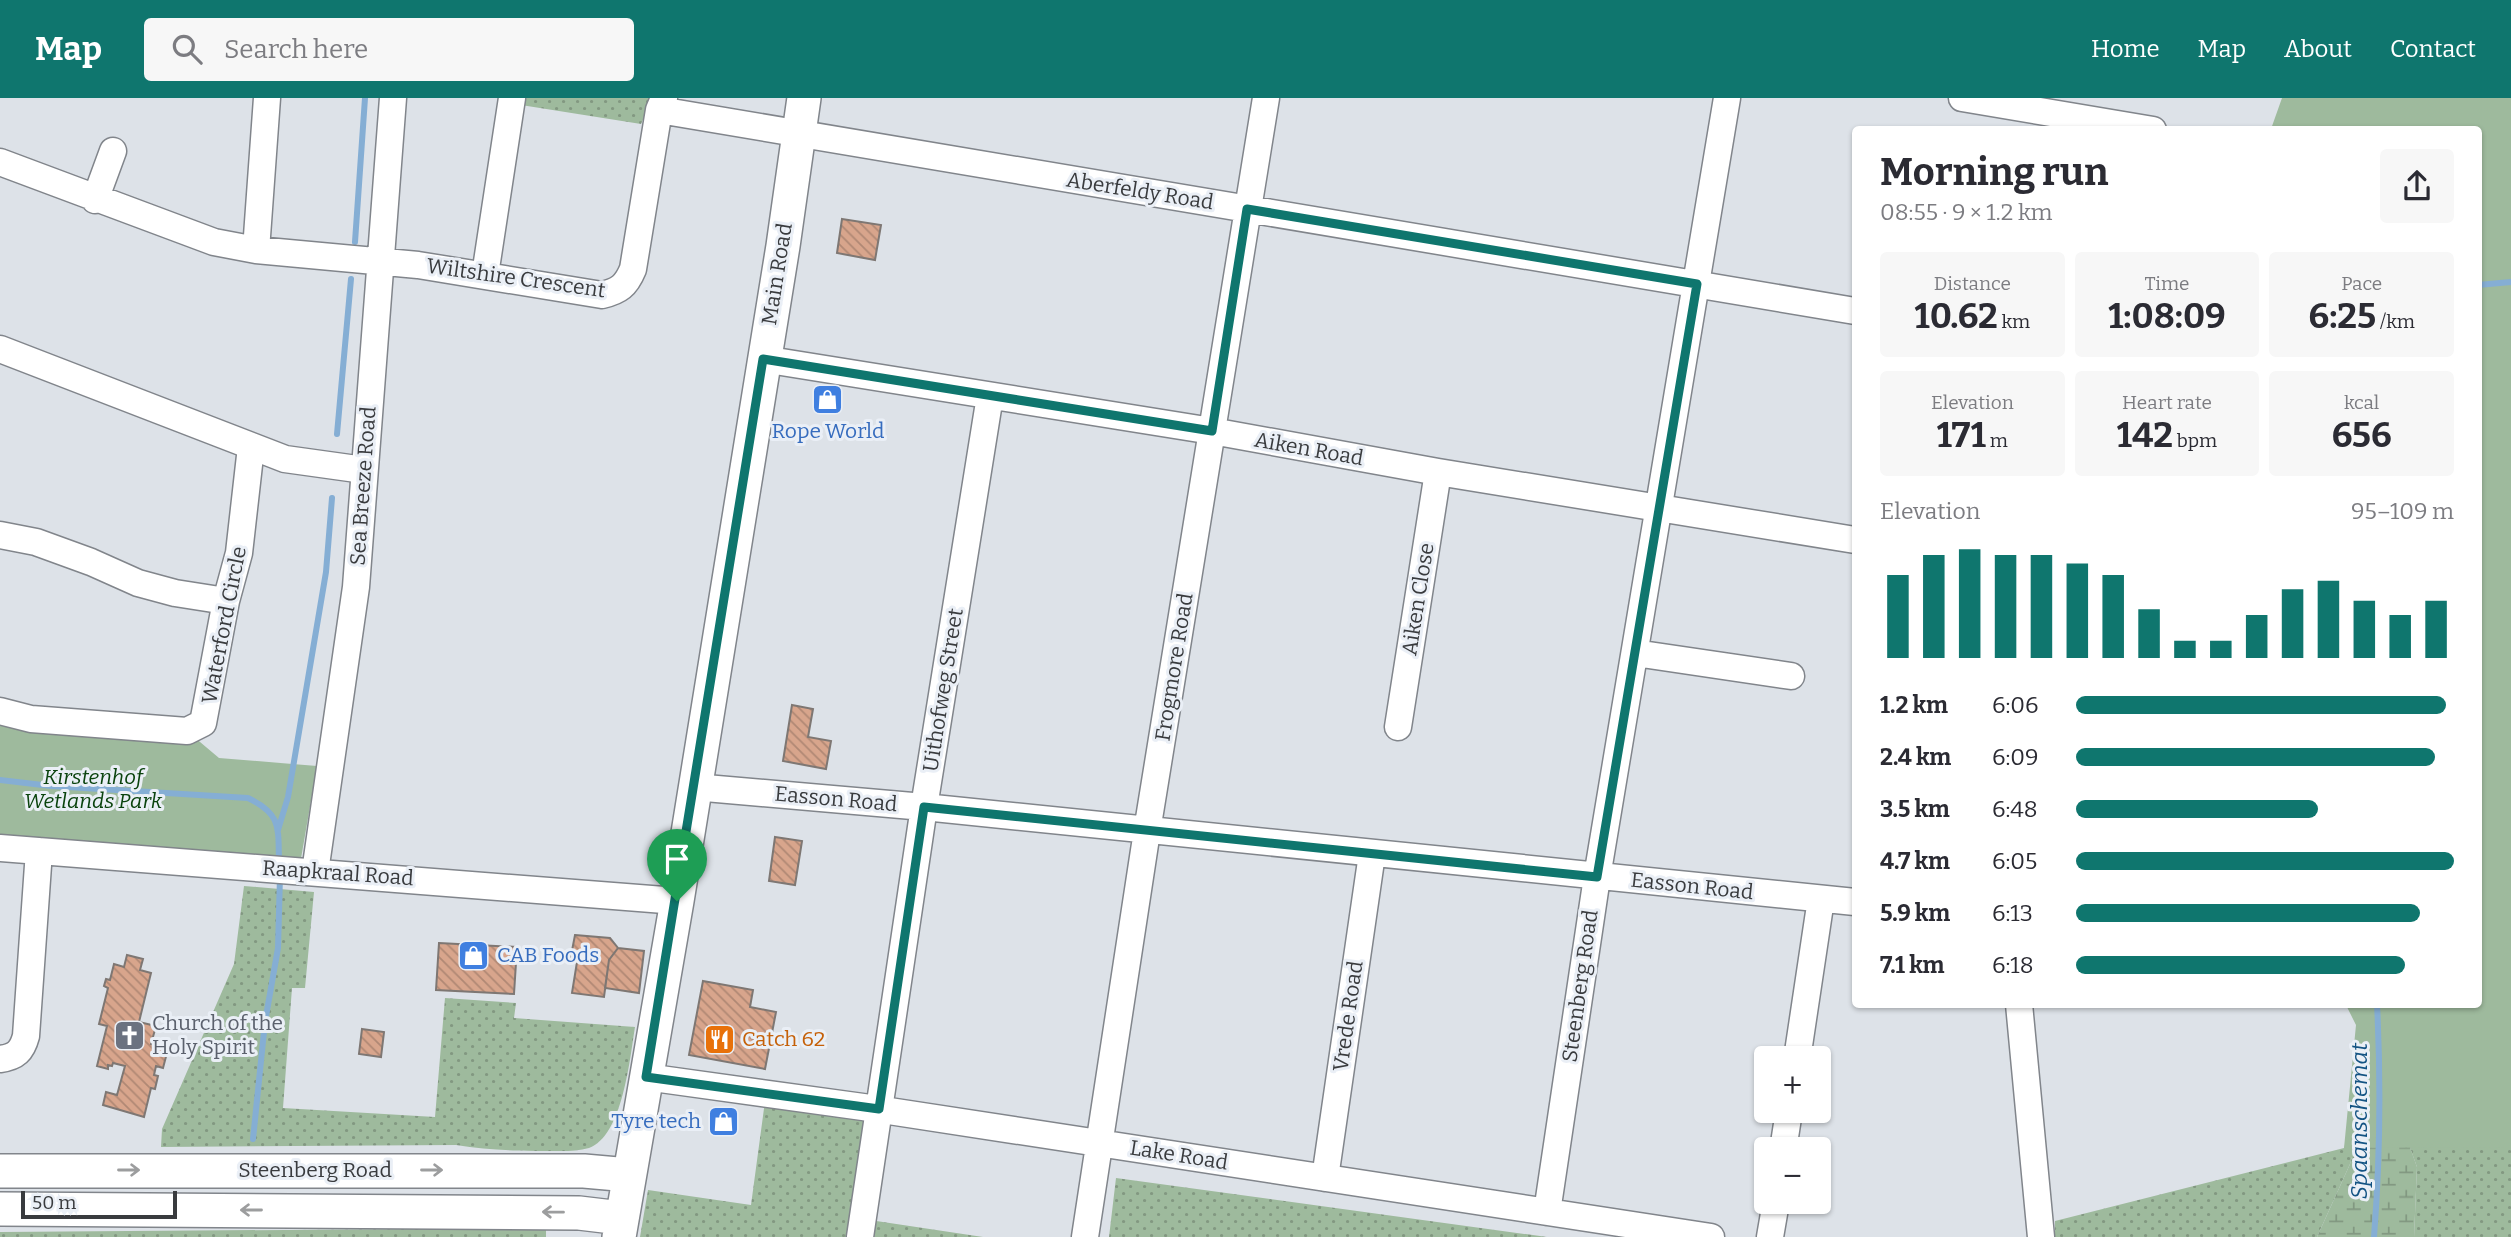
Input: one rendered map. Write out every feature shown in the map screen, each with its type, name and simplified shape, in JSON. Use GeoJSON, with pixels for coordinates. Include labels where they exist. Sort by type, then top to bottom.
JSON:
{"type":"FeatureCollection","features":[{"type":"Feature","properties":{"kind":"main road","name":"Main Road"},"geometry":{"type":"LineString","coordinates":[[620,1227],[677,901],[804,98]]}},
{"type":"Feature","properties":{"kind":"main road","name":"Steenberg Road"},"geometry":{"type":"LineString","coordinates":[[0,1171],[584,1171],[629,1175]]}},
{"type":"Feature","properties":{"kind":"main road","name":"Steenberg Road"},"geometry":{"type":"LineString","coordinates":[[0,1209],[579,1213],[620,1227]]}},
{"type":"Feature","properties":{"kind":"street"},"geometry":{"type":"LineString","coordinates":[[256,250],[267,98]]}},
{"type":"Feature","properties":{"kind":"street","name":"Sea Breeze Road"},"geometry":{"type":"LineString","coordinates":[[307,871],[356,587],[393,98]]}},
{"type":"Feature","properties":{"kind":"street"},"geometry":{"type":"LineString","coordinates":[[485,275],[512,98]]}},
{"type":"Feature","properties":{"kind":"street","name":"Frogmore Road"},"geometry":{"type":"LineString","coordinates":[[1085,1237],[1147,831],[1266,98]]}},
{"type":"Feature","properties":{"kind":"street","name":"Steenberg Road"},"geometry":{"type":"LineString","coordinates":[[1547,1212],[1597,877],[1727,98]]}},
{"type":"Feature","properties":{"kind":"street"},"geometry":{"type":"LineString","coordinates":[[1962,98],[2129,126]]}},
{"type":"Feature","properties":{"kind":"street","name":"Wiltshire Crescent"},"geometry":{"type":"LineString","coordinates":[[0,162],[95,200],[214,242],[256,250],[485,275],[602,295],[622,288],[633,269],[662,104]]}},
{"type":"Feature","properties":{"kind":"street","name":"Aberfeldy Road"},"geometry":{"type":"LineString","coordinates":[[662,104],[799,135],[1852,310]]}},
{"type":"Feature","properties":{"kind":"street"},"geometry":{"type":"LineString","coordinates":[[95,200],[113,151]]}},
{"type":"Feature","properties":{"kind":"street"},"geometry":{"type":"LineString","coordinates":[[0,349],[285,459],[364,470]]}},
{"type":"Feature","properties":{"kind":"street","name":"Aiken Road"},"geometry":{"type":"LineString","coordinates":[[763,359],[1212,431],[1438,472],[1852,539]]}},
{"type":"Feature","properties":{"kind":"street","name":"Uithofweg Street"},"geometry":{"type":"LineString","coordinates":[[860,1237],[924,807],[990,396]]}},
{"type":"Feature","properties":{"kind":"street","name":"Waterford Circle"},"geometry":{"type":"LineString","coordinates":[[0,711],[13,716],[44,720],[187,731],[203,723],[226,601],[239,553],[251,447]]}},
{"type":"Feature","properties":{"kind":"street","name":"Aiken Close"},"geometry":{"type":"LineString","coordinates":[[1398,727],[1438,472]]}},
{"type":"Feature","properties":{"kind":"street"},"geometry":{"type":"LineString","coordinates":[[0,535],[36,542],[138,583],[175,593],[226,601]]}},
{"type":"Feature","properties":{"kind":"street"},"geometry":{"type":"LineString","coordinates":[[1635,653],[1791,676]]}},
{"type":"Feature","properties":{"kind":"street","name":"Easson Road"},"geometry":{"type":"LineString","coordinates":[[694,787],[924,807],[1852,902]]}},
{"type":"Feature","properties":{"kind":"street","name":"Raapkraal Road"},"geometry":{"type":"LineString","coordinates":[[0,848],[677,901]]}},
{"type":"Feature","properties":{"kind":"street"},"geometry":{"type":"LineString","coordinates":[[0,1059],[12,1057],[20,1051],[26,1036],[39,851]]}},
{"type":"Feature","properties":{"kind":"street","name":"Vrede Road"},"geometry":{"type":"LineString","coordinates":[[1325,1178],[1372,854]]}},
{"type":"Feature","properties":{"kind":"street"},"geometry":{"type":"LineString","coordinates":[[1799,1046],[1821,899]]}},
{"type":"Feature","properties":{"kind":"street"},"geometry":{"type":"LineString","coordinates":[[2019,1008],[2041,1237]]}},
{"type":"Feature","properties":{"kind":"street","name":"Lake Road"},"geometry":{"type":"LineString","coordinates":[[646,1077],[879,1109],[1711,1237]]}},
{"type":"Feature","properties":{"kind":"street"},"geometry":{"type":"LineString","coordinates":[[1770,1237],[1774,1214]]}},
{"type":"Feature","properties":{"kind":"green space"},"geometry":{"type":"Polygon","coordinates":[[[526,98],[653,98],[641,124],[521,105],[526,98]]]}},
{"type":"Feature","properties":{"kind":"green space"},"geometry":{"type":"Polygon","coordinates":[[[2282,98],[2511,98],[2511,1147],[2344,1148],[2356,1025],[2348,1008],[2482,1008],[2482,126],[2272,126],[2282,98]]]}},
{"type":"Feature","properties":{"kind":"green space"},"geometry":{"type":"Polygon","coordinates":[[[2511,520],[2511,1237],[2414,1237],[2417,1167],[2379,1062],[2350,1164],[2317,1237],[2055,1237],[2055,1221],[2344,1148],[2389,1008],[2482,1008],[2482,945],[2511,520]]]}},
{"type":"Feature","properties":{"kind":"green space","name":"Kirstenhof Wetlands Park"},"geometry":{"type":"Polygon","coordinates":[[[0,711],[187,731],[219,758],[317,766],[299,870],[0,849],[0,711]]]}},
{"type":"Feature","properties":{"kind":"green space"},"geometry":{"type":"Polygon","coordinates":[[[244,886],[314,892],[305,988],[292,988],[283,1108],[435,1117],[445,998],[516,1003],[514,1018],[635,1027],[623,1094],[610,1128],[601,1141],[589,1148],[568,1151],[502,1150],[456,1145],[161,1147],[162,1129],[234,964],[244,886]]]}},
{"type":"Feature","properties":{"kind":"green space"},"geometry":{"type":"Polygon","coordinates":[[[2379,1060],[2417,1167],[2414,1237],[2317,1237],[2350,1164],[2379,1060]]]}},
{"type":"Feature","properties":{"kind":"green space"},"geometry":{"type":"Polygon","coordinates":[[[765,1101],[864,1120],[863,1219],[983,1237],[640,1237],[648,1190],[751,1205],[765,1101]]]}},
{"type":"Feature","properties":{"kind":"green space"},"geometry":{"type":"Polygon","coordinates":[[[1116,1178],[1547,1237],[1109,1237],[1116,1178]]]}},
{"type":"Feature","properties":{"kind":"green space"},"geometry":{"type":"Polygon","coordinates":[[[546,1228],[546,1237],[0,1237],[0,1232],[546,1228]]]}},
{"type":"Feature","properties":{"kind":"building"},"geometry":{"type":"Polygon","coordinates":[[[842,219],[881,225],[875,260],[837,253],[842,219]]]}},
{"type":"Feature","properties":{"kind":"building"},"geometry":{"type":"Polygon","coordinates":[[[792,705],[813,709],[808,737],[831,741],[826,769],[783,761],[792,705]]]}},
{"type":"Feature","properties":{"kind":"building"},"geometry":{"type":"Polygon","coordinates":[[[775,837],[802,841],[795,885],[769,881],[775,837]]]}},
{"type":"Feature","properties":{"kind":"building"},"geometry":{"type":"Polygon","coordinates":[[[575,935],[610,938],[618,948],[609,960],[604,997],[572,993],[577,962],[570,961],[575,935]]]}},
{"type":"Feature","properties":{"kind":"building"},"geometry":{"type":"Polygon","coordinates":[[[439,943],[517,947],[514,994],[436,990],[439,943]]]}},
{"type":"Feature","properties":{"kind":"building"},"geometry":{"type":"Polygon","coordinates":[[[618,948],[644,951],[639,993],[605,988],[609,960],[618,948]]]}},
{"type":"Feature","properties":{"kind":"building","name":"Church of the Holy Spirit"},"geometry":{"type":"Polygon","coordinates":[[[127,955],[143,959],[140,970],[151,973],[139,1022],[156,1026],[151,1044],[168,1049],[163,1068],[156,1066],[154,1075],[158,1076],[155,1089],[151,1088],[144,1117],[103,1105],[106,1092],[117,1095],[125,1066],[113,1063],[112,1066],[108,1065],[108,1069],[97,1066],[107,1026],[99,1024],[108,988],[104,986],[106,979],[110,980],[114,964],[124,967],[127,955]]]}},
{"type":"Feature","properties":{"kind":"building"},"geometry":{"type":"Polygon","coordinates":[[[703,981],[753,990],[750,1007],[776,1012],[765,1069],[689,1055],[703,981]]]}},
{"type":"Feature","properties":{"kind":"building"},"geometry":{"type":"Polygon","coordinates":[[[362,1029],[384,1032],[381,1057],[359,1054],[362,1029]]]}},
{"type":"Feature","properties":{"kind":"waterway"},"geometry":{"type":"LineString","coordinates":[[355,242],[365,98]]}},
{"type":"Feature","properties":{"kind":"waterway"},"geometry":{"type":"LineString","coordinates":[[337,434],[351,279]]}},
{"type":"Feature","properties":{"kind":"waterway","name":"Spaanschemat"},"geometry":{"type":"LineString","coordinates":[[2482,285],[2511,282]]}},
{"type":"Feature","properties":{"kind":"waterway"},"geometry":{"type":"LineString","coordinates":[[278,830],[288,797],[326,572],[332,498]]}},
{"type":"Feature","properties":{"kind":"waterway"},"geometry":{"type":"LineString","coordinates":[[0,780],[51,786],[248,798],[267,810],[276,823],[279,862]]}},
{"type":"Feature","properties":{"kind":"waterway"},"geometry":{"type":"LineString","coordinates":[[253,1139],[265,1022],[278,948],[280,876]]}},
{"type":"Feature","properties":{"kind":"waterway","name":"Spaanschemat"},"geometry":{"type":"LineString","coordinates":[[2374,1237],[2379,1121],[2377,1008]]}},
{"type":"Feature","properties":{"kind":"place","name":"Rope World"},"geometry":{"type":"Point","coordinates":[828,399]}},
{"type":"Feature","properties":{"kind":"place","name":"CAB Foods"},"geometry":{"type":"Point","coordinates":[474,955]}},
{"type":"Feature","properties":{"kind":"place","name":"Church of the Holy Spirit"},"geometry":{"type":"Point","coordinates":[129,1035]}},
{"type":"Feature","properties":{"kind":"place","name":"Catch 62"},"geometry":{"type":"Point","coordinates":[719,1039]}},
{"type":"Feature","properties":{"kind":"place","name":"Tyre tech"},"geometry":{"type":"Point","coordinates":[724,1121]}},
{"type":"Feature","properties":{"kind":"route"},"geometry":{"type":"LineString","coordinates":[[1247,209],[1697,284],[1597,877],[924,807],[879,1109],[646,1077],[677,901],[763,359],[1212,431],[1247,209]]}}]}
